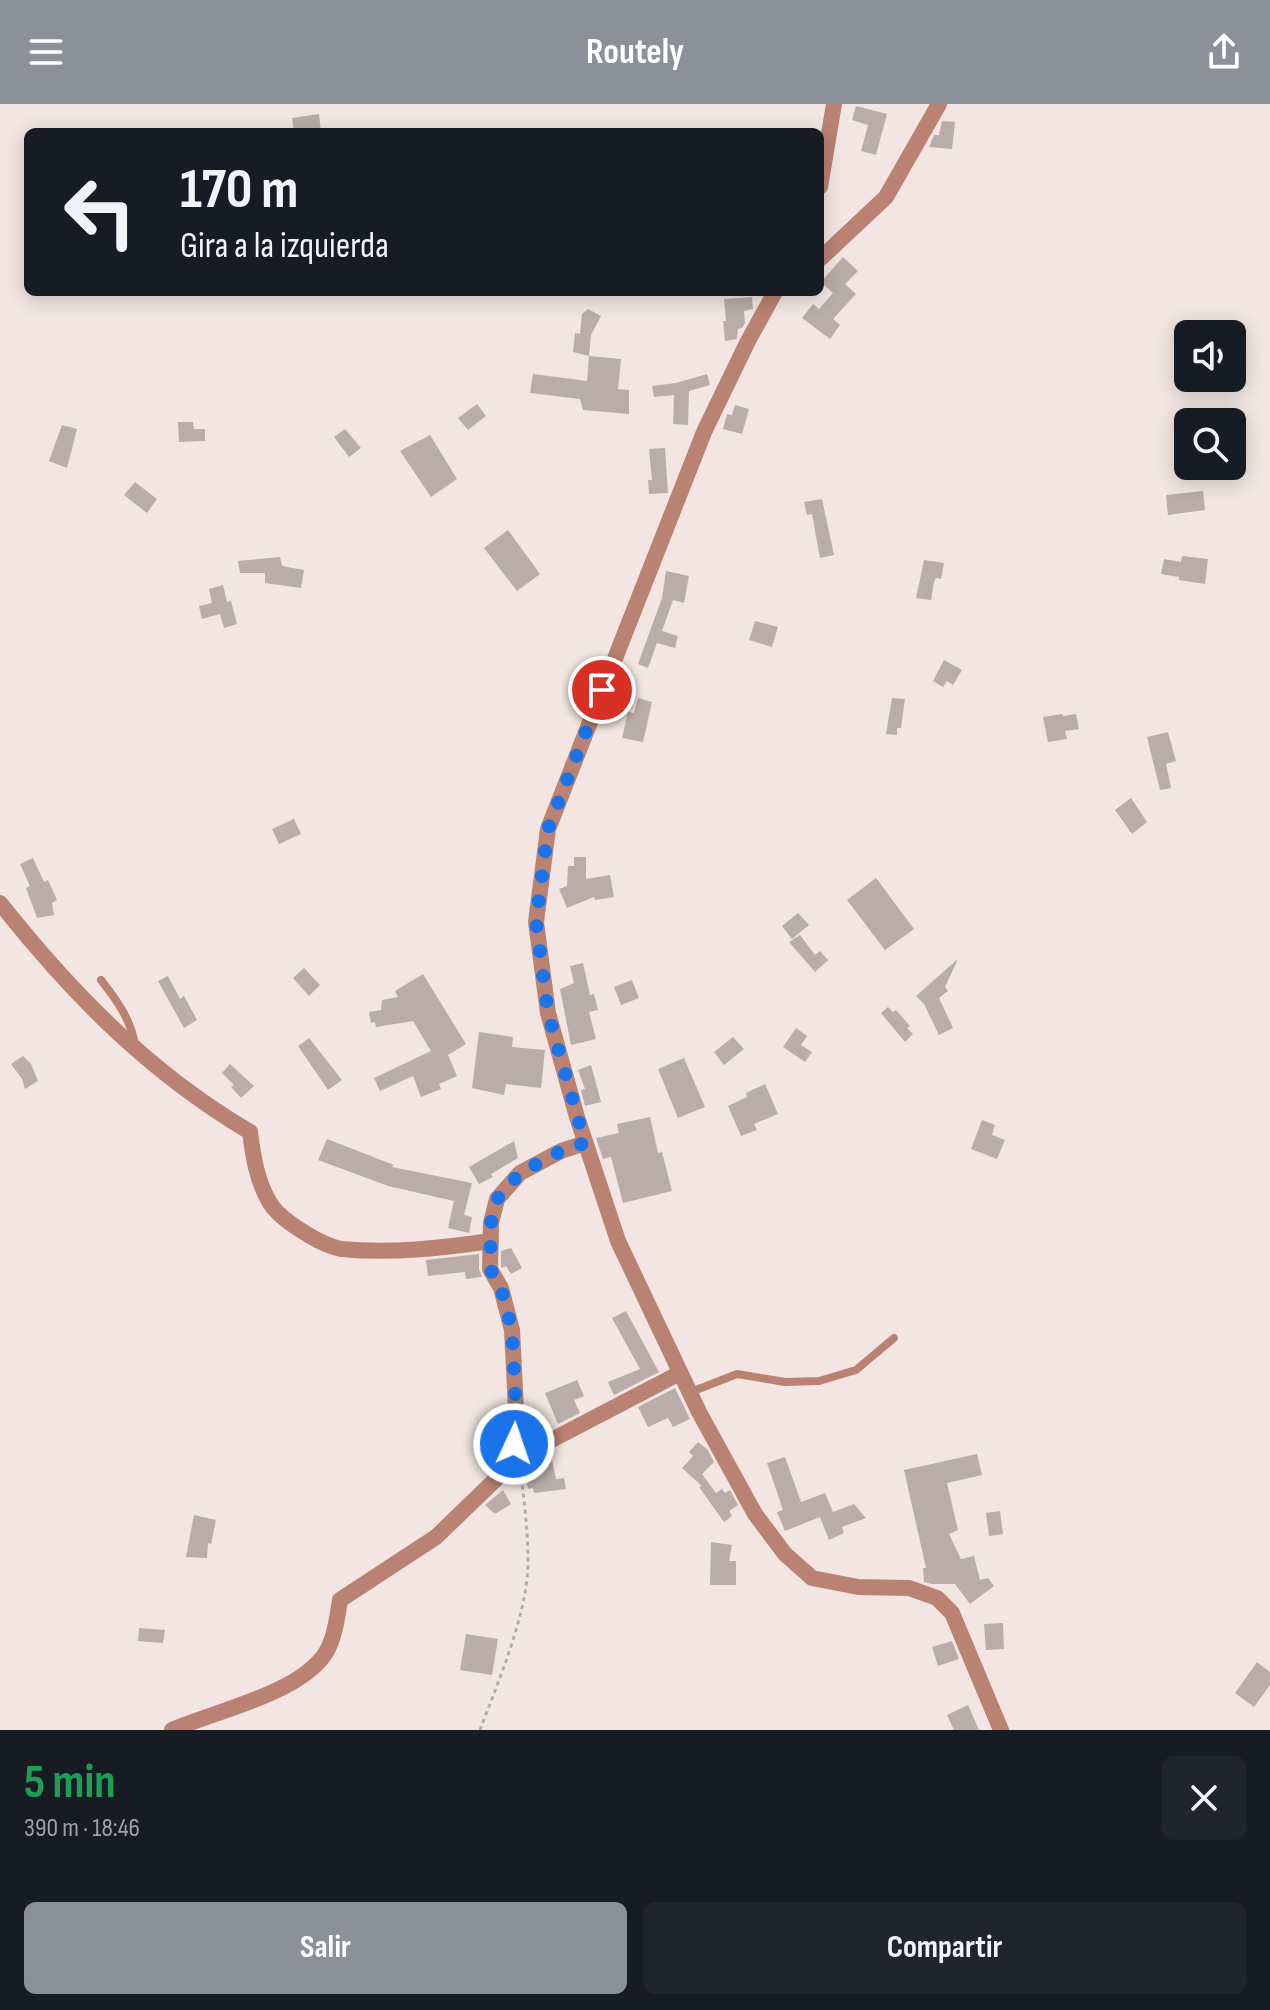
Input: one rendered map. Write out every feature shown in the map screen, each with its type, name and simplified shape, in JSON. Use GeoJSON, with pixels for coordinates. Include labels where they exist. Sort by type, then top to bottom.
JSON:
{"type":"FeatureCollection","features":[{"type":"Feature","properties":{"kind":"street"},"geometry":{"type":"LineString","coordinates":[[824,163],[834,104]]}},
{"type":"Feature","properties":{"kind":"street"},"geometry":{"type":"LineString","coordinates":[[824,255],[886,197],[939,104]]}},
{"type":"Feature","properties":{"kind":"street"},"geometry":{"type":"LineString","coordinates":[[773,296],[704,432],[548,829],[536,922],[548,1013],[585,1143],[618,1241],[690,1393],[755,1514],[785,1554],[812,1578],[858,1587],[909,1588],[937,1598],[945,1605],[952,1613],[1001,1730]]}},
{"type":"Feature","properties":{"kind":"street"},"geometry":{"type":"LineString","coordinates":[[762,314],[782,296]]}},
{"type":"Feature","properties":{"kind":"street"},"geometry":{"type":"LineString","coordinates":[[0,903],[83,998],[136,1050],[204,1104],[250,1132],[253,1161],[270,1205],[298,1229],[339,1249],[403,1249],[491,1241]]}},
{"type":"Feature","properties":{"kind":"street"},"geometry":{"type":"LineString","coordinates":[[519,1457],[514,1444],[516,1410],[512,1330],[501,1288],[490,1269],[497,1199],[520,1173],[561,1151],[585,1143]]}},
{"type":"Feature","properties":{"kind":"street"},"geometry":{"type":"LineString","coordinates":[[172,1730],[267,1693],[315,1667],[327,1652],[334,1634],[340,1600],[436,1537],[519,1457],[680,1373]]}},
{"type":"Feature","properties":{"kind":"lane"},"geometry":{"type":"LineString","coordinates":[[101,980],[134,1034],[136,1050]]}},
{"type":"Feature","properties":{"kind":"lane"},"geometry":{"type":"LineString","coordinates":[[690,1393],[737,1374],[785,1382],[819,1381],[856,1370],[894,1338]]}},
{"type":"Feature","properties":{"kind":"path"},"geometry":{"type":"LineString","coordinates":[[480,1730],[504,1668],[521,1607],[528,1566],[519,1457]]}},
{"type":"Feature","properties":{"kind":"building"},"geometry":{"type":"Polygon","coordinates":[[[856,106],[887,114],[876,155],[861,151],[868,125],[852,120],[856,106]]]}},
{"type":"Feature","properties":{"kind":"building"},"geometry":{"type":"Polygon","coordinates":[[[319,114],[321,128],[293,128],[292,118],[319,114]]]}},
{"type":"Feature","properties":{"kind":"building"},"geometry":{"type":"Polygon","coordinates":[[[942,121],[955,122],[952,149],[929,147],[934,135],[939,135],[942,121]]]}},
{"type":"Feature","properties":{"kind":"building"},"geometry":{"type":"Polygon","coordinates":[[[843,257],[858,271],[845,284],[856,294],[833,319],[840,325],[830,339],[802,318],[813,304],[819,309],[833,293],[824,285],[824,279],[843,257]]]}},
{"type":"Feature","properties":{"kind":"building"},"geometry":{"type":"Polygon","coordinates":[[[752,297],[753,309],[744,311],[745,323],[738,329],[737,339],[725,341],[724,299],[752,297]]]}},
{"type":"Feature","properties":{"kind":"building"},"geometry":{"type":"Polygon","coordinates":[[[588,309],[601,316],[591,335],[589,356],[573,352],[575,333],[580,334],[582,314],[588,309]]]}},
{"type":"Feature","properties":{"kind":"building"},"geometry":{"type":"Polygon","coordinates":[[[589,356],[621,359],[618,389],[629,390],[629,414],[583,410],[580,399],[530,393],[533,374],[587,381],[589,356]]]}},
{"type":"Feature","properties":{"kind":"building"},"geometry":{"type":"Polygon","coordinates":[[[707,374],[710,385],[689,391],[688,425],[673,424],[674,395],[654,397],[652,386],[707,374]]]}},
{"type":"Feature","properties":{"kind":"building"},"geometry":{"type":"Polygon","coordinates":[[[477,404],[486,416],[468,430],[458,418],[477,404]]]}},
{"type":"Feature","properties":{"kind":"building"},"geometry":{"type":"Polygon","coordinates":[[[735,405],[749,409],[742,434],[723,429],[727,414],[732,415],[735,405]]]}},
{"type":"Feature","properties":{"kind":"building"},"geometry":{"type":"Polygon","coordinates":[[[178,422],[193,422],[194,429],[205,429],[205,441],[179,442],[178,422]]]}},
{"type":"Feature","properties":{"kind":"building"},"geometry":{"type":"Polygon","coordinates":[[[62,425],[77,429],[67,468],[49,461],[62,425]]]}},
{"type":"Feature","properties":{"kind":"building"},"geometry":{"type":"Polygon","coordinates":[[[345,429],[361,448],[349,457],[334,437],[345,429]]]}},
{"type":"Feature","properties":{"kind":"building"},"geometry":{"type":"Polygon","coordinates":[[[430,435],[457,479],[431,497],[400,451],[430,435]]]}},
{"type":"Feature","properties":{"kind":"building"},"geometry":{"type":"Polygon","coordinates":[[[665,448],[668,493],[649,494],[648,480],[652,480],[649,449],[665,448]]]}},
{"type":"Feature","properties":{"kind":"building"},"geometry":{"type":"Polygon","coordinates":[[[135,482],[157,499],[147,513],[124,495],[135,482]]]}},
{"type":"Feature","properties":{"kind":"building"},"geometry":{"type":"Polygon","coordinates":[[[1203,491],[1205,510],[1168,515],[1166,495],[1203,491]]]}},
{"type":"Feature","properties":{"kind":"building"},"geometry":{"type":"Polygon","coordinates":[[[822,499],[834,555],[820,558],[812,514],[807,515],[804,502],[822,499]]]}},
{"type":"Feature","properties":{"kind":"building"},"geometry":{"type":"Polygon","coordinates":[[[508,530],[540,574],[517,591],[484,548],[508,530]]]}},
{"type":"Feature","properties":{"kind":"building"},"geometry":{"type":"Polygon","coordinates":[[[1182,556],[1208,559],[1205,584],[1161,574],[1164,559],[1181,562],[1182,556]]]}},
{"type":"Feature","properties":{"kind":"building"},"geometry":{"type":"Polygon","coordinates":[[[280,557],[282,566],[304,570],[301,588],[265,583],[265,573],[240,573],[238,561],[280,557]]]}},
{"type":"Feature","properties":{"kind":"building"},"geometry":{"type":"Polygon","coordinates":[[[924,560],[944,563],[941,579],[936,578],[934,582],[931,600],[916,598],[924,560]]]}},
{"type":"Feature","properties":{"kind":"building"},"geometry":{"type":"Polygon","coordinates":[[[666,571],[689,576],[684,603],[673,600],[662,631],[678,636],[675,648],[657,643],[648,668],[638,664],[662,598],[666,571]]]}},
{"type":"Feature","properties":{"kind":"building"},"geometry":{"type":"Polygon","coordinates":[[[223,585],[237,624],[224,628],[220,614],[202,619],[199,606],[212,603],[209,589],[223,585]]]}},
{"type":"Feature","properties":{"kind":"building"},"geometry":{"type":"Polygon","coordinates":[[[755,621],[778,627],[772,647],[749,640],[755,621]]]}},
{"type":"Feature","properties":{"kind":"building"},"geometry":{"type":"Polygon","coordinates":[[[944,660],[962,670],[953,685],[947,681],[943,687],[933,681],[944,660]]]}},
{"type":"Feature","properties":{"kind":"building"},"geometry":{"type":"Polygon","coordinates":[[[638,698],[652,702],[643,742],[622,738],[628,712],[634,713],[638,698]]]}},
{"type":"Feature","properties":{"kind":"building"},"geometry":{"type":"Polygon","coordinates":[[[892,698],[905,699],[897,735],[886,734],[892,698]]]}},
{"type":"Feature","properties":{"kind":"building"},"geometry":{"type":"Polygon","coordinates":[[[1076,714],[1079,729],[1065,731],[1067,739],[1048,742],[1043,717],[1076,714]]]}},
{"type":"Feature","properties":{"kind":"building"},"geometry":{"type":"Polygon","coordinates":[[[1168,732],[1176,761],[1166,764],[1171,788],[1160,790],[1147,737],[1168,732]]]}},
{"type":"Feature","properties":{"kind":"building"},"geometry":{"type":"Polygon","coordinates":[[[1131,798],[1147,822],[1132,834],[1115,810],[1131,798]]]}},
{"type":"Feature","properties":{"kind":"building"},"geometry":{"type":"Polygon","coordinates":[[[294,819],[301,834],[279,844],[272,829],[294,819]]]}},
{"type":"Feature","properties":{"kind":"building"},"geometry":{"type":"Polygon","coordinates":[[[574,857],[586,857],[586,879],[610,875],[614,897],[595,900],[594,897],[567,908],[559,889],[567,886],[568,866],[574,866],[574,857]]]}},
{"type":"Feature","properties":{"kind":"building"},"geometry":{"type":"Polygon","coordinates":[[[33,858],[57,900],[52,903],[54,915],[37,918],[26,888],[30,886],[20,864],[33,858]]]}},
{"type":"Feature","properties":{"kind":"building"},"geometry":{"type":"Polygon","coordinates":[[[876,878],[914,929],[885,950],[847,900],[876,878]]]}},
{"type":"Feature","properties":{"kind":"building"},"geometry":{"type":"Polygon","coordinates":[[[798,913],[809,925],[792,939],[782,926],[798,913]]]}},
{"type":"Feature","properties":{"kind":"building"},"geometry":{"type":"Polygon","coordinates":[[[800,935],[815,955],[820,951],[828,960],[815,972],[789,942],[800,935]]]}},
{"type":"Feature","properties":{"kind":"building"},"geometry":{"type":"Polygon","coordinates":[[[958,959],[945,987],[948,991],[939,998],[953,1028],[939,1035],[924,1004],[916,996],[958,959]]]}},
{"type":"Feature","properties":{"kind":"building"},"geometry":{"type":"Polygon","coordinates":[[[583,963],[590,995],[594,994],[598,1010],[589,1012],[596,1039],[571,1045],[560,989],[574,983],[570,966],[583,963]]]}},
{"type":"Feature","properties":{"kind":"building"},"geometry":{"type":"Polygon","coordinates":[[[304,968],[320,985],[309,996],[293,978],[304,968]]]}},
{"type":"Feature","properties":{"kind":"building"},"geometry":{"type":"Polygon","coordinates":[[[423,974],[466,1044],[448,1055],[457,1076],[439,1084],[441,1089],[421,1097],[413,1076],[380,1091],[374,1078],[431,1051],[413,1021],[376,1027],[375,1022],[371,1023],[369,1012],[381,1010],[382,1000],[398,997],[395,991],[423,974]]]}},
{"type":"Feature","properties":{"kind":"building"},"geometry":{"type":"Polygon","coordinates":[[[168,976],[180,999],[184,996],[197,1020],[184,1028],[158,981],[168,976]]]}},
{"type":"Feature","properties":{"kind":"building"},"geometry":{"type":"Polygon","coordinates":[[[632,980],[639,998],[621,1005],[614,987],[632,980]]]}},
{"type":"Feature","properties":{"kind":"building"},"geometry":{"type":"Polygon","coordinates":[[[888,1007],[893,1012],[896,1010],[910,1026],[907,1028],[913,1034],[905,1042],[881,1013],[888,1007]]]}},
{"type":"Feature","properties":{"kind":"building"},"geometry":{"type":"Polygon","coordinates":[[[796,1028],[807,1036],[801,1045],[812,1052],[805,1062],[783,1047],[796,1028]]]}},
{"type":"Feature","properties":{"kind":"building"},"geometry":{"type":"Polygon","coordinates":[[[479,1032],[513,1037],[512,1047],[545,1050],[541,1088],[506,1084],[504,1095],[472,1088],[479,1032]]]}},
{"type":"Feature","properties":{"kind":"building"},"geometry":{"type":"Polygon","coordinates":[[[733,1037],[744,1049],[724,1065],[714,1052],[733,1037]]]}},
{"type":"Feature","properties":{"kind":"building"},"geometry":{"type":"Polygon","coordinates":[[[309,1038],[342,1080],[328,1090],[298,1046],[309,1038]]]}},
{"type":"Feature","properties":{"kind":"building"},"geometry":{"type":"Polygon","coordinates":[[[23,1056],[31,1064],[38,1081],[25,1089],[11,1064],[23,1056]]]}},
{"type":"Feature","properties":{"kind":"building"},"geometry":{"type":"Polygon","coordinates":[[[684,1058],[705,1107],[678,1118],[658,1069],[684,1058]]]}},
{"type":"Feature","properties":{"kind":"building"},"geometry":{"type":"Polygon","coordinates":[[[230,1064],[254,1086],[241,1098],[222,1073],[230,1064]]]}},
{"type":"Feature","properties":{"kind":"building"},"geometry":{"type":"Polygon","coordinates":[[[591,1065],[601,1102],[585,1106],[581,1090],[585,1089],[578,1070],[591,1065]]]}},
{"type":"Feature","properties":{"kind":"building"},"geometry":{"type":"Polygon","coordinates":[[[765,1084],[778,1114],[754,1124],[757,1130],[741,1136],[728,1106],[765,1084]]]}},
{"type":"Feature","properties":{"kind":"building"},"geometry":{"type":"Polygon","coordinates":[[[650,1117],[658,1153],[662,1152],[672,1191],[623,1203],[611,1157],[603,1159],[596,1138],[619,1133],[617,1124],[650,1117]]]}},
{"type":"Feature","properties":{"kind":"building"},"geometry":{"type":"Polygon","coordinates":[[[982,1120],[995,1125],[992,1135],[1005,1140],[997,1159],[971,1149],[982,1120]]]}},
{"type":"Feature","properties":{"kind":"building"},"geometry":{"type":"Polygon","coordinates":[[[327,1139],[394,1165],[392,1167],[472,1183],[464,1215],[472,1217],[469,1233],[448,1228],[454,1201],[388,1186],[318,1160],[327,1139]]]}},
{"type":"Feature","properties":{"kind":"building"},"geometry":{"type":"Polygon","coordinates":[[[514,1141],[518,1158],[479,1184],[469,1167],[514,1141]]]}},
{"type":"Feature","properties":{"kind":"building"},"geometry":{"type":"Polygon","coordinates":[[[511,1248],[522,1268],[511,1274],[506,1266],[501,1266],[501,1251],[511,1248]]]}},
{"type":"Feature","properties":{"kind":"building"},"geometry":{"type":"Polygon","coordinates":[[[479,1254],[482,1277],[466,1279],[465,1272],[428,1276],[426,1260],[479,1254]]]}},
{"type":"Feature","properties":{"kind":"building"},"geometry":{"type":"Polygon","coordinates":[[[626,1311],[659,1372],[614,1395],[608,1382],[640,1369],[612,1318],[626,1311]]]}},
{"type":"Feature","properties":{"kind":"building"},"geometry":{"type":"Polygon","coordinates":[[[577,1380],[584,1396],[574,1400],[580,1413],[558,1424],[545,1393],[577,1380]]]}},
{"type":"Feature","properties":{"kind":"building"},"geometry":{"type":"Polygon","coordinates":[[[675,1388],[690,1419],[673,1427],[668,1418],[648,1427],[638,1407],[675,1388]]]}},
{"type":"Feature","properties":{"kind":"building"},"geometry":{"type":"Polygon","coordinates":[[[698,1442],[708,1450],[714,1462],[702,1474],[716,1493],[722,1489],[725,1493],[730,1490],[738,1505],[729,1511],[732,1516],[724,1522],[699,1487],[702,1486],[682,1468],[693,1456],[689,1452],[698,1442]]]}},
{"type":"Feature","properties":{"kind":"building"},"geometry":{"type":"Polygon","coordinates":[[[977,1454],[982,1475],[947,1483],[958,1530],[949,1534],[961,1559],[974,1556],[980,1580],[988,1578],[994,1586],[970,1604],[955,1584],[924,1582],[923,1568],[926,1568],[904,1470],[977,1454]]]}},
{"type":"Feature","properties":{"kind":"building"},"geometry":{"type":"Polygon","coordinates":[[[551,1455],[556,1479],[564,1478],[566,1489],[534,1493],[533,1488],[528,1489],[524,1467],[551,1455]]]}},
{"type":"Feature","properties":{"kind":"building"},"geometry":{"type":"Polygon","coordinates":[[[785,1457],[801,1502],[825,1493],[833,1512],[854,1504],[866,1518],[842,1527],[844,1533],[829,1540],[820,1517],[785,1531],[777,1512],[783,1510],[767,1463],[785,1457]]]}},
{"type":"Feature","properties":{"kind":"building"},"geometry":{"type":"Polygon","coordinates":[[[503,1490],[511,1504],[495,1514],[485,1505],[503,1490]]]}},
{"type":"Feature","properties":{"kind":"building"},"geometry":{"type":"Polygon","coordinates":[[[1000,1511],[1003,1534],[989,1536],[986,1513],[1000,1511]]]}},
{"type":"Feature","properties":{"kind":"building"},"geometry":{"type":"Polygon","coordinates":[[[194,1515],[216,1520],[211,1544],[208,1543],[207,1558],[186,1557],[194,1515]]]}},
{"type":"Feature","properties":{"kind":"building"},"geometry":{"type":"Polygon","coordinates":[[[711,1542],[732,1545],[729,1561],[736,1561],[736,1585],[710,1585],[711,1542]]]}},
{"type":"Feature","properties":{"kind":"building"},"geometry":{"type":"Polygon","coordinates":[[[1003,1623],[1004,1649],[986,1650],[984,1624],[1003,1623]]]}},
{"type":"Feature","properties":{"kind":"building"},"geometry":{"type":"Polygon","coordinates":[[[139,1628],[165,1630],[163,1643],[138,1641],[139,1628]]]}},
{"type":"Feature","properties":{"kind":"building"},"geometry":{"type":"Polygon","coordinates":[[[466,1634],[498,1639],[492,1675],[460,1670],[466,1634]]]}},
{"type":"Feature","properties":{"kind":"building"},"geometry":{"type":"Polygon","coordinates":[[[952,1641],[959,1659],[938,1666],[932,1647],[952,1641]]]}},
{"type":"Feature","properties":{"kind":"building"},"geometry":{"type":"Polygon","coordinates":[[[1257,1662],[1270,1672],[1270,1685],[1254,1707],[1235,1693],[1257,1662]]]}},
{"type":"Feature","properties":{"kind":"building"},"geometry":{"type":"Polygon","coordinates":[[[968,1705],[979,1730],[954,1730],[947,1715],[968,1705]]]}},
{"type":"Feature","properties":{"kind":"route"},"geometry":{"type":"LineString","coordinates":[[514,1444],[516,1410],[512,1330],[501,1288],[490,1269],[491,1223],[497,1199],[520,1173],[561,1151],[585,1143],[548,1013],[536,922],[548,829],[602,690]]}}]}
